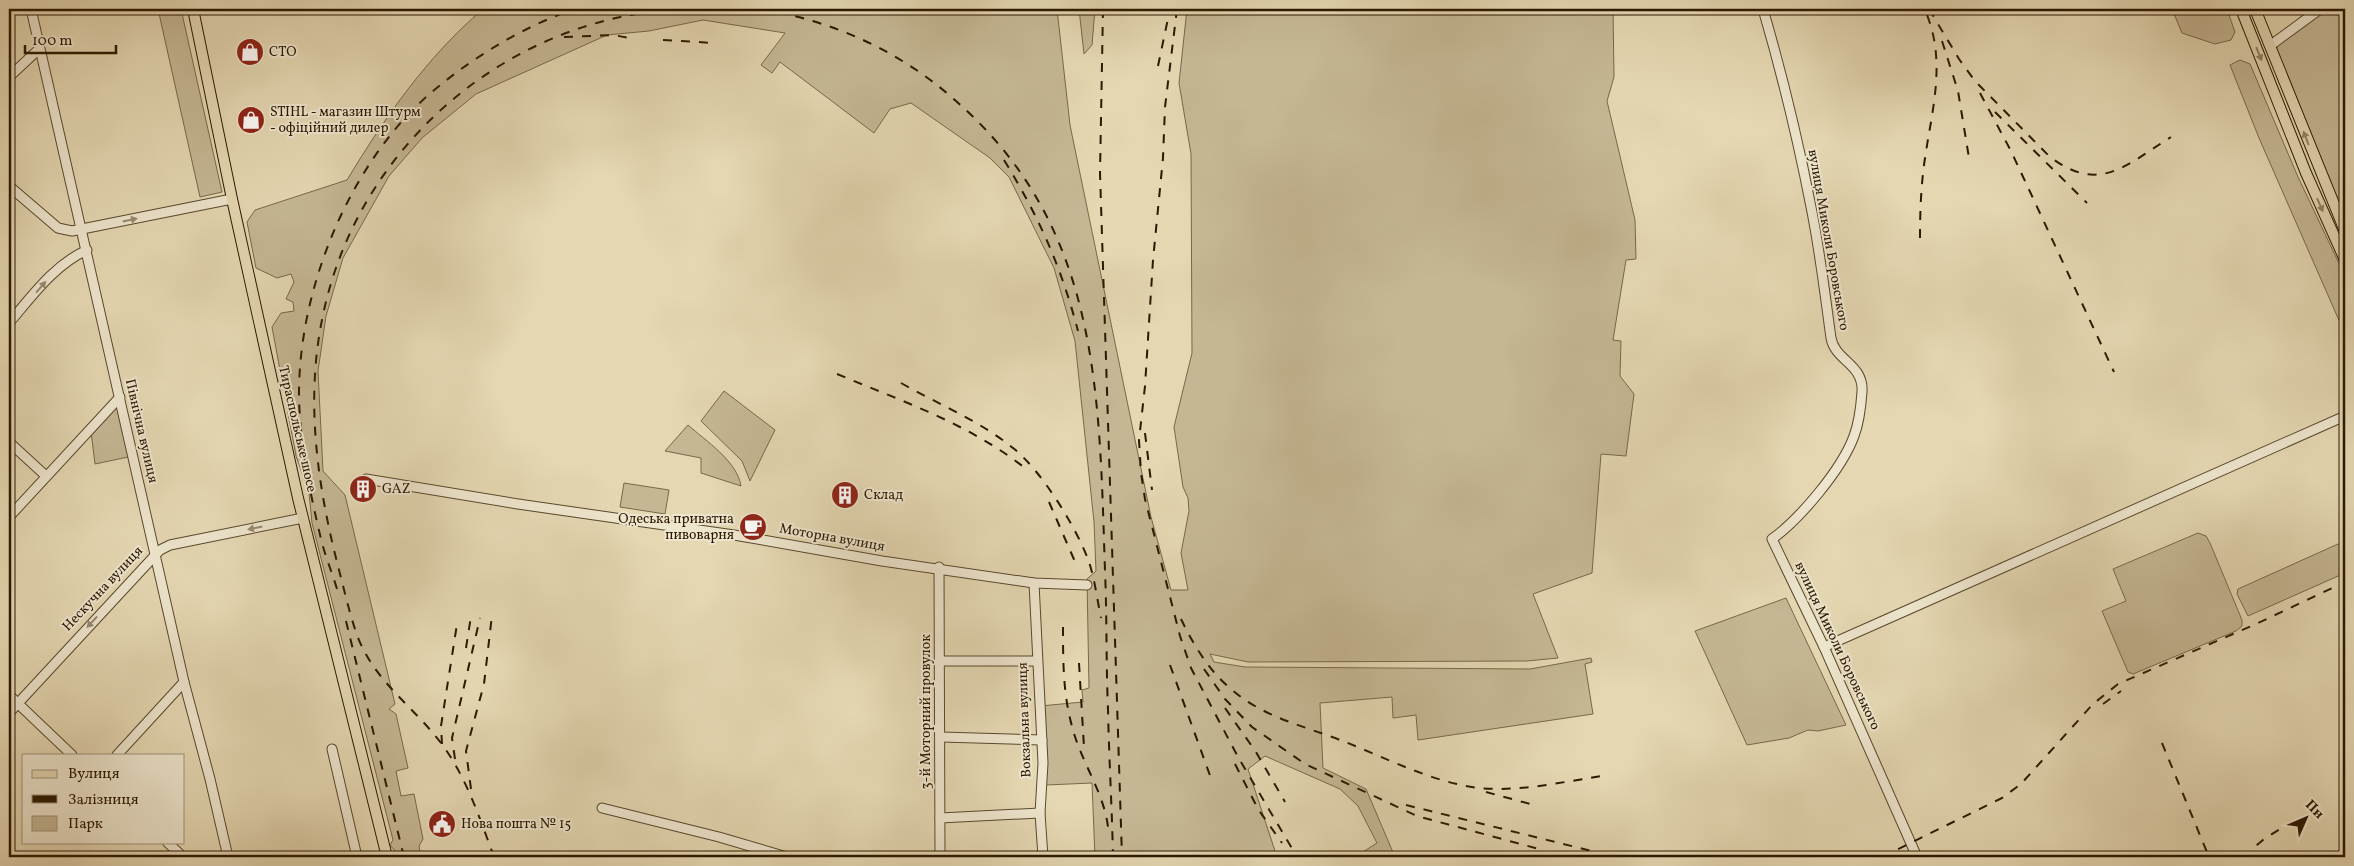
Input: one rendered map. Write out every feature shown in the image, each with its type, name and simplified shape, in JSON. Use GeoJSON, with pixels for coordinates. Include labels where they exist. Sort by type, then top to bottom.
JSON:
{"type":"FeatureCollection","features":[{"type":"Feature","properties":{"kind":"main road","name":"Тираспольське шосе"},"geometry":{"type":"LineString","coordinates":[[193,9],[232,199],[303,518],[389,855]]}},
{"type":"Feature","properties":{"kind":"main road"},"geometry":{"type":"LineString","coordinates":[[2241,9],[2306,173],[2345,260]]}},
{"type":"Feature","properties":{"kind":"main road"},"geometry":{"type":"LineString","coordinates":[[2255,9],[2345,231]]}},
{"type":"Feature","properties":{"kind":"street","name":"Північна вулиця"},"geometry":{"type":"LineString","coordinates":[[31,9],[184,682],[210,779],[228,857]]}},
{"type":"Feature","properties":{"kind":"street","name":"вулиця Миколи Боровського"},"geometry":{"type":"LineString","coordinates":[[1763,9],[1783,76],[1812,209],[1833,347],[1859,373],[1862,389],[1854,436],[1843,459],[1828,480],[1785,530],[1772,539],[1824,646],[1917,857]]}},
{"type":"Feature","properties":{"kind":"street"},"geometry":{"type":"LineString","coordinates":[[2271,45],[2320,9]]}},
{"type":"Feature","properties":{"kind":"street"},"geometry":{"type":"LineString","coordinates":[[9,77],[39,49]]}},
{"type":"Feature","properties":{"kind":"street"},"geometry":{"type":"LineString","coordinates":[[9,186],[63,231],[82,230],[232,199]]}},
{"type":"Feature","properties":{"kind":"street"},"geometry":{"type":"LineString","coordinates":[[9,323],[57,269],[70,258],[87,250]]}},
{"type":"Feature","properties":{"kind":"street"},"geometry":{"type":"LineString","coordinates":[[9,517],[120,397]]}},
{"type":"Feature","properties":{"kind":"street"},"geometry":{"type":"LineString","coordinates":[[1824,646],[2345,416]]}},
{"type":"Feature","properties":{"kind":"street"},"geometry":{"type":"LineString","coordinates":[[9,442],[46,476]]}},
{"type":"Feature","properties":{"kind":"street","name":"Моторна вулиця"},"geometry":{"type":"LineString","coordinates":[[366,479],[518,504],[734,535],[882,561],[939,567],[1034,583],[1087,585]]}},
{"type":"Feature","properties":{"kind":"street","name":"Нескучна вулиця"},"geometry":{"type":"LineString","coordinates":[[9,712],[155,553],[170,546],[303,518]]}},
{"type":"Feature","properties":{"kind":"street","name":"3-й Моторний провулок"},"geometry":{"type":"LineString","coordinates":[[939,567],[940,857]]}},
{"type":"Feature","properties":{"kind":"street","name":"Вокзальна вулиця"},"geometry":{"type":"LineString","coordinates":[[1034,583],[1042,740],[1040,813],[1043,857]]}},
{"type":"Feature","properties":{"kind":"street"},"geometry":{"type":"LineString","coordinates":[[940,661],[1037,661]]}},
{"type":"Feature","properties":{"kind":"street"},"geometry":{"type":"LineString","coordinates":[[118,754],[184,682]]}},
{"type":"Feature","properties":{"kind":"street"},"geometry":{"type":"LineString","coordinates":[[9,695],[71,754]]}},
{"type":"Feature","properties":{"kind":"street"},"geometry":{"type":"LineString","coordinates":[[941,737],[1042,740]]}},
{"type":"Feature","properties":{"kind":"street"},"geometry":{"type":"LineString","coordinates":[[332,749],[358,857]]}},
{"type":"Feature","properties":{"kind":"street"},"geometry":{"type":"LineString","coordinates":[[602,808],[719,837],[787,857]]}},
{"type":"Feature","properties":{"kind":"street"},"geometry":{"type":"LineString","coordinates":[[940,818],[1040,813]]}},
{"type":"Feature","properties":{"kind":"street"},"geometry":{"type":"LineString","coordinates":[[169,844],[183,857]]}},
{"type":"Feature","properties":{"kind":"green space"},"geometry":{"type":"Polygon","coordinates":[[[158,9],[181,9],[222,192],[200,197],[158,9]]]}},
{"type":"Feature","properties":{"kind":"green space"},"geometry":{"type":"Polygon","coordinates":[[[483,9],[1057,9],[1070,125],[1151,517],[1171,590],[1188,590],[1181,553],[1189,511],[1188,498],[1183,487],[1174,427],[1192,353],[1191,154],[1179,83],[1187,9],[1613,9],[1614,77],[1607,101],[1635,220],[1636,259],[1626,260],[1613,340],[1621,341],[1620,376],[1634,394],[1626,456],[1601,454],[1592,573],[1533,594],[1558,658],[1527,661],[1248,662],[1210,654],[1214,662],[1245,667],[1530,669],[1591,658],[1592,662],[1585,664],[1593,714],[1418,740],[1416,715],[1393,718],[1392,697],[1320,703],[1323,768],[1366,789],[1395,857],[1355,857],[1377,843],[1358,806],[1340,789],[1265,756],[1248,769],[1277,857],[1095,857],[1092,783],[1046,785],[1040,706],[1083,702],[1082,690],[1089,688],[1087,579],[1096,571],[1094,522],[1075,341],[1054,268],[1009,177],[990,158],[911,103],[890,109],[874,133],[780,62],[772,73],[761,65],[785,33],[703,20],[649,31],[607,35],[476,94],[422,138],[389,176],[343,258],[326,316],[318,371],[323,471],[345,495],[395,704],[389,709],[396,714],[408,768],[396,771],[401,796],[414,794],[423,839],[419,846],[421,857],[400,857],[390,845],[393,840],[312,523],[309,493],[296,456],[272,327],[281,313],[294,311],[293,302],[286,299],[294,282],[291,274],[277,278],[256,268],[247,222],[255,210],[347,180],[376,133],[408,89],[443,47],[483,9]]]}},
{"type":"Feature","properties":{"kind":"green space"},"geometry":{"type":"Polygon","coordinates":[[[1079,9],[1095,9],[1092,45],[1084,54],[1079,9]]]}},
{"type":"Feature","properties":{"kind":"green space"},"geometry":{"type":"Polygon","coordinates":[[[2172,9],[2215,9],[2229,15],[2235,32],[2231,40],[2215,44],[2182,33],[2172,9]]]}},
{"type":"Feature","properties":{"kind":"green space"},"geometry":{"type":"Polygon","coordinates":[[[2324,9],[2345,9],[2345,218],[2276,50],[2278,45],[2324,9]]]}},
{"type":"Feature","properties":{"kind":"green space"},"geometry":{"type":"Polygon","coordinates":[[[2240,60],[2250,64],[2298,177],[2345,276],[2345,334],[2259,138],[2230,65],[2240,60]]]}},
{"type":"Feature","properties":{"kind":"green space"},"geometry":{"type":"Polygon","coordinates":[[[724,391],[775,430],[750,481],[742,461],[701,421],[724,391]]]}},
{"type":"Feature","properties":{"kind":"green space"},"geometry":{"type":"Polygon","coordinates":[[[120,400],[133,456],[95,464],[91,432],[120,400]]]}},
{"type":"Feature","properties":{"kind":"green space"},"geometry":{"type":"Polygon","coordinates":[[[688,425],[720,452],[734,468],[741,486],[701,473],[701,458],[665,451],[688,425]]]}},
{"type":"Feature","properties":{"kind":"green space"},"geometry":{"type":"Polygon","coordinates":[[[624,483],[669,490],[665,514],[620,507],[624,483]]]}},
{"type":"Feature","properties":{"kind":"green space"},"geometry":{"type":"Polygon","coordinates":[[[2198,533],[2206,536],[2210,543],[2242,620],[2242,626],[2236,631],[2133,674],[2128,672],[2102,611],[2126,601],[2113,569],[2198,533]]]}},
{"type":"Feature","properties":{"kind":"green space"},"geometry":{"type":"Polygon","coordinates":[[[2338,544],[2345,550],[2345,573],[2248,616],[2237,594],[2238,589],[2338,544]]]}},
{"type":"Feature","properties":{"kind":"green space"},"geometry":{"type":"Polygon","coordinates":[[[1786,598],[1846,725],[1818,731],[1808,730],[1789,738],[1747,745],[1695,631],[1786,598]]]}},
{"type":"Feature","properties":{"kind":"railway"},"geometry":{"type":"LineString","coordinates":[[337,589],[323,545],[309,486],[301,433],[299,397],[301,357],[307,316],[318,275],[332,235],[351,196],[372,160],[397,127],[425,98],[495,46],[514,35],[574,9]]}},
{"type":"Feature","properties":{"kind":"railway"},"geometry":{"type":"LineString","coordinates":[[494,857],[472,798],[458,769],[430,729],[394,692],[373,666],[364,651],[354,626],[331,535],[319,473],[314,410],[315,378],[323,315],[341,253],[370,197],[406,146],[451,101],[502,65],[558,36],[618,17],[682,9]]}},
{"type":"Feature","properties":{"kind":"railway"},"geometry":{"type":"LineString","coordinates":[[721,9],[768,14]]}},
{"type":"Feature","properties":{"kind":"railway"},"geometry":{"type":"LineString","coordinates":[[760,9],[814,21],[840,30],[889,53],[935,83],[956,101],[1004,150],[1040,203],[1065,259],[1083,317],[1093,378],[1100,441],[1113,857]]}},
{"type":"Feature","properties":{"kind":"railway"},"geometry":{"type":"LineString","coordinates":[[1103,9],[1100,173],[1122,857]]}},
{"type":"Feature","properties":{"kind":"railway"},"geometry":{"type":"LineString","coordinates":[[1158,66],[1170,9]]}},
{"type":"Feature","properties":{"kind":"railway"},"geometry":{"type":"LineString","coordinates":[[1177,9],[1165,107],[1163,158],[1139,440],[1141,473],[1145,499],[1180,636],[1191,668],[1238,757],[1297,857]]}},
{"type":"Feature","properties":{"kind":"railway"},"geometry":{"type":"LineString","coordinates":[[1929,9],[1959,59],[1975,81],[2049,156],[2067,168],[2098,175],[2112,172],[2126,166],[2171,137]]}},
{"type":"Feature","properties":{"kind":"railway"},"geometry":{"type":"LineString","coordinates":[[1920,238],[1925,158],[1934,104],[1937,69],[1933,33],[1927,15]]}},
{"type":"Feature","properties":{"kind":"railway"},"geometry":{"type":"LineString","coordinates":[[564,37],[613,35],[635,39]]}},
{"type":"Feature","properties":{"kind":"railway"},"geometry":{"type":"LineString","coordinates":[[663,40],[714,43]]}},
{"type":"Feature","properties":{"kind":"railway"},"geometry":{"type":"LineString","coordinates":[[1942,41],[1958,91],[1969,158]]}},
{"type":"Feature","properties":{"kind":"railway"},"geometry":{"type":"LineString","coordinates":[[1980,93],[2011,151],[2114,372]]}},
{"type":"Feature","properties":{"kind":"railway"},"geometry":{"type":"LineString","coordinates":[[1995,112],[2087,203]]}},
{"type":"Feature","properties":{"kind":"railway"},"geometry":{"type":"LineString","coordinates":[[1004,160],[1048,242],[1078,331]]}},
{"type":"Feature","properties":{"kind":"railway"},"geometry":{"type":"LineString","coordinates":[[837,374],[958,426],[1004,452],[1025,468]]}},
{"type":"Feature","properties":{"kind":"railway"},"geometry":{"type":"LineString","coordinates":[[901,383],[987,429],[1013,448],[1035,470],[1057,500],[1083,548],[1093,576],[1101,618]]}},
{"type":"Feature","properties":{"kind":"railway"},"geometry":{"type":"LineString","coordinates":[[1145,433],[1152,490]]}},
{"type":"Feature","properties":{"kind":"railway"},"geometry":{"type":"LineString","coordinates":[[1049,502],[1076,564]]}},
{"type":"Feature","properties":{"kind":"railway"},"geometry":{"type":"LineString","coordinates":[[1882,857],[2002,798],[2021,784],[2093,704],[2118,684],[2256,624],[2345,582]]}},
{"type":"Feature","properties":{"kind":"railway"},"geometry":{"type":"LineString","coordinates":[[471,789],[466,751],[484,684],[492,615]]}},
{"type":"Feature","properties":{"kind":"railway"},"geometry":{"type":"LineString","coordinates":[[466,648],[471,616]]}},
{"type":"Feature","properties":{"kind":"railway"},"geometry":{"type":"LineString","coordinates":[[455,759],[452,738],[480,618]]}},
{"type":"Feature","properties":{"kind":"railway"},"geometry":{"type":"LineString","coordinates":[[1181,619],[1209,666],[1223,682],[1243,699],[1283,719],[1425,775],[1461,785],[1494,789],[1540,786],[1602,776]]}},
{"type":"Feature","properties":{"kind":"railway"},"geometry":{"type":"LineString","coordinates":[[346,621],[404,857]]}},
{"type":"Feature","properties":{"kind":"railway"},"geometry":{"type":"LineString","coordinates":[[442,744],[441,726],[457,624]]}},
{"type":"Feature","properties":{"kind":"railway"},"geometry":{"type":"LineString","coordinates":[[1063,627],[1064,679],[1067,704],[1077,742],[1098,790],[1108,827]]}},
{"type":"Feature","properties":{"kind":"railway"},"geometry":{"type":"LineString","coordinates":[[1079,663],[1084,747]]}},
{"type":"Feature","properties":{"kind":"railway"},"geometry":{"type":"LineString","coordinates":[[1170,665],[1212,781]]}},
{"type":"Feature","properties":{"kind":"railway"},"geometry":{"type":"LineString","coordinates":[[1204,669],[1225,699],[1252,727],[1305,764],[1417,816],[1539,849]]}},
{"type":"Feature","properties":{"kind":"railway"},"geometry":{"type":"LineString","coordinates":[[2103,704],[2121,691]]}},
{"type":"Feature","properties":{"kind":"railway"},"geometry":{"type":"LineString","coordinates":[[1225,708],[1256,752],[1285,802]]}},
{"type":"Feature","properties":{"kind":"railway"},"geometry":{"type":"LineString","coordinates":[[2162,743],[2209,857]]}},
{"type":"Feature","properties":{"kind":"railway"},"geometry":{"type":"LineString","coordinates":[[1235,764],[1258,809],[1282,843]]}},
{"type":"Feature","properties":{"kind":"railway"},"geometry":{"type":"LineString","coordinates":[[1486,792],[1534,805]]}},
{"type":"Feature","properties":{"kind":"railway"},"geometry":{"type":"LineString","coordinates":[[1406,805],[1616,857]]}},
{"type":"Feature","properties":{"kind":"railway"},"geometry":{"type":"LineString","coordinates":[[2243,857],[2264,839],[2288,824]]}},
{"type":"Feature","properties":{"kind":"railway"},"geometry":{"type":"LineString","coordinates":[[1610,852],[1630,857]]}},
{"type":"Feature","properties":{"kind":"place","name":"СТО"},"geometry":{"type":"Point","coordinates":[250,52]}},
{"type":"Feature","properties":{"kind":"place","name":"STIHL - магазин Штурм - офіційний дилер"},"geometry":{"type":"Point","coordinates":[251,120]}},
{"type":"Feature","properties":{"kind":"place","name":"GAZ"},"geometry":{"type":"Point","coordinates":[363,489]}},
{"type":"Feature","properties":{"kind":"place","name":"Склад"},"geometry":{"type":"Point","coordinates":[845,495]}},
{"type":"Feature","properties":{"kind":"place","name":"Одеська приватна пивоварня"},"geometry":{"type":"Point","coordinates":[753,527]}},
{"type":"Feature","properties":{"kind":"place","name":"Нова пошта № 15"},"geometry":{"type":"Point","coordinates":[442,824]}}]}
